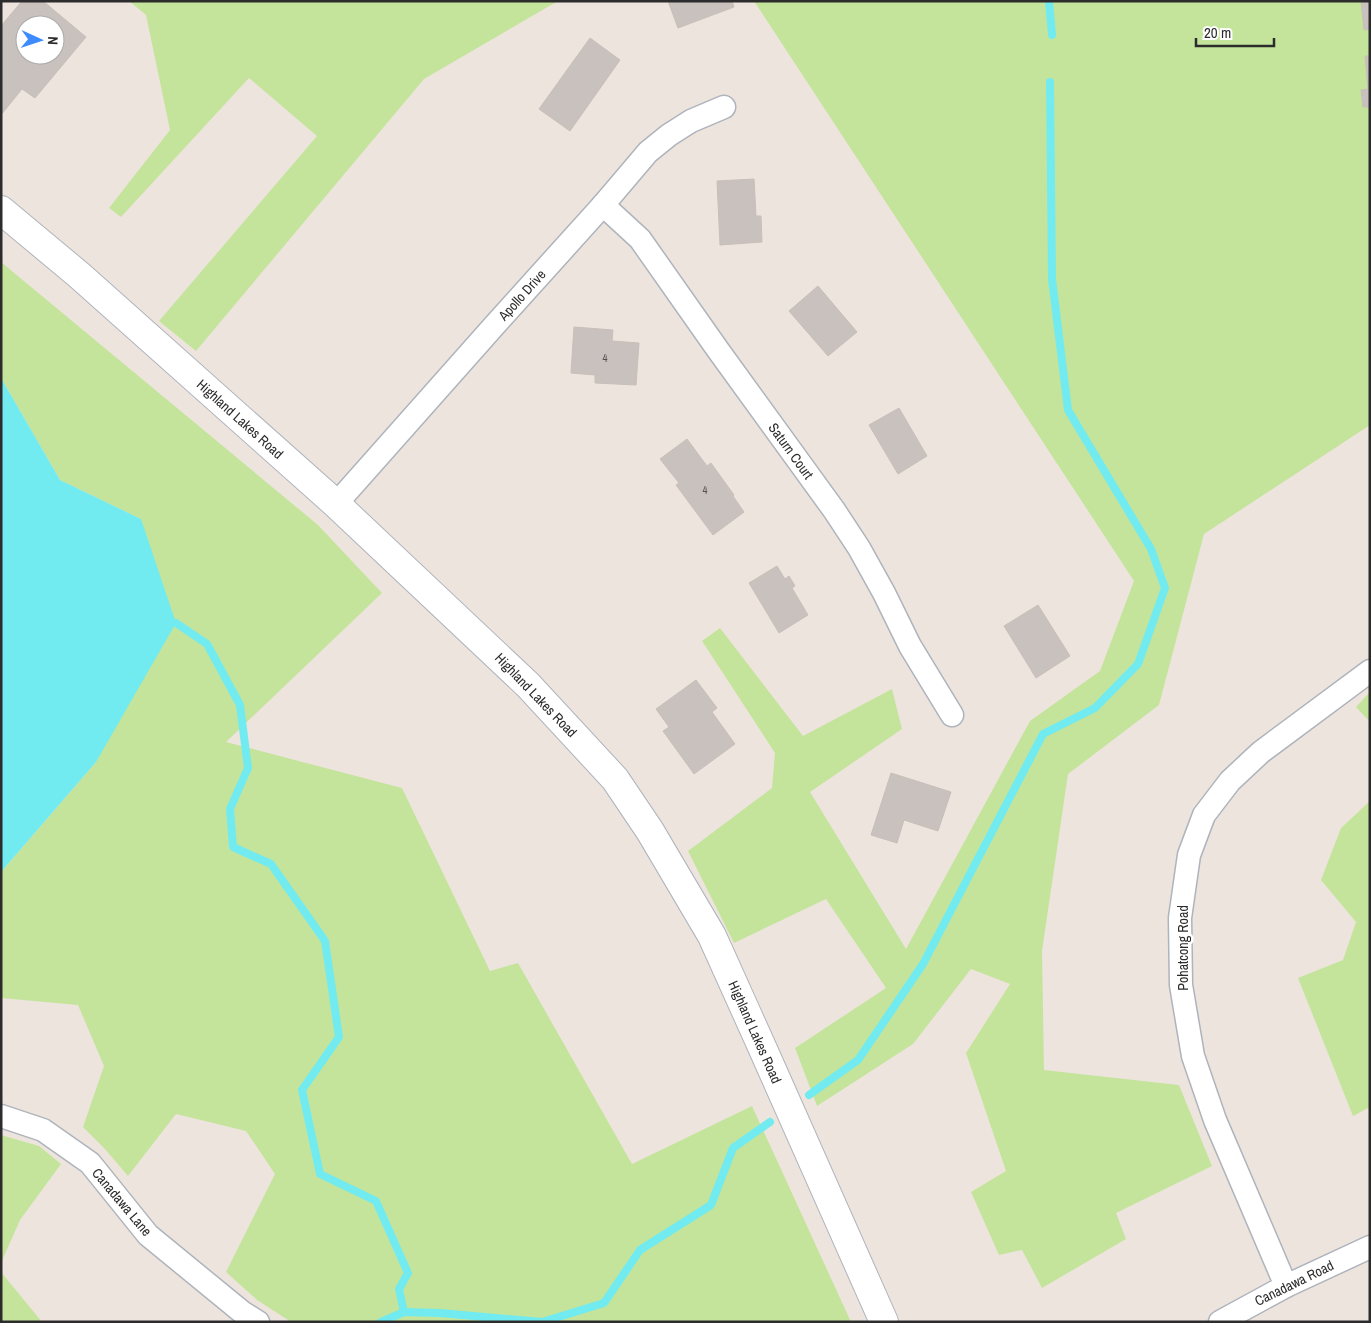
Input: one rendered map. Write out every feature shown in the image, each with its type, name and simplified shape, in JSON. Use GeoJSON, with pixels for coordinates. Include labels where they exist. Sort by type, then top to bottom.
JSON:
{"type":"FeatureCollection","features":[{"type":"Feature","properties":{"kind":"street","name":"Apollo Drive"},"geometry":{"type":"LineString","coordinates":[[336,504],[648,152],[669,135],[691,121],[724,106]]}},
{"type":"Feature","properties":{"kind":"street","name":"Saturn Court"},"geometry":{"type":"LineString","coordinates":[[603,205],[640,239],[860,548],[910,646],[952,716]]}},
{"type":"Feature","properties":{"kind":"street","name":"Highland Lakes Road"},"geometry":{"type":"LineString","coordinates":[[1,210],[79,275],[336,504],[502,659],[615,779],[650,831],[712,936],[884,1322]]}},
{"type":"Feature","properties":{"kind":"street","name":"Pohatcong Road"},"geometry":{"type":"LineString","coordinates":[[1286,1286],[1215,1120],[1194,1056],[1181,985],[1180,918],[1189,855],[1204,815],[1230,781],[1261,752],[1370,672]]}},
{"type":"Feature","properties":{"kind":"street","name":"Canadawa Lane"},"geometry":{"type":"LineString","coordinates":[[1,1116],[43,1130],[90,1163],[148,1235],[242,1312],[258,1322]]}},
{"type":"Feature","properties":{"kind":"street","name":"Canadawa Road"},"geometry":{"type":"LineString","coordinates":[[1220,1322],[1286,1286],[1370,1246]]}},
{"type":"Feature","properties":{"kind":"green space"},"geometry":{"type":"Polygon","coordinates":[[[129,1],[558,1],[424,79],[196,351],[159,321],[317,136],[249,78],[121,217],[109,208],[170,130],[146,15],[129,1]]]}},
{"type":"Feature","properties":{"kind":"green space"},"geometry":{"type":"Polygon","coordinates":[[[754,1],[1370,1],[1370,425],[1204,534],[1159,705],[1068,774],[1042,951],[1044,1070],[1179,1085],[1212,1166],[1116,1213],[1126,1239],[1042,1288],[1022,1250],[999,1255],[971,1192],[1006,1171],[966,1053],[1010,984],[971,969],[913,1044],[817,1106],[795,1048],[886,988],[826,899],[734,943],[688,851],[772,788],[775,753],[702,641],[720,628],[803,736],[892,689],[902,729],[810,792],[906,949],[1030,721],[1100,671],[1134,581],[754,1]]]}},
{"type":"Feature","properties":{"kind":"green space"},"geometry":{"type":"Polygon","coordinates":[[[1,262],[318,525],[382,593],[226,742],[402,788],[490,971],[518,963],[632,1164],[752,1106],[851,1322],[291,1322],[257,1300],[226,1272],[275,1174],[246,1131],[176,1114],[128,1176],[83,1127],[104,1066],[78,1005],[1,998],[1,872],[96,762],[141,519],[60,480],[1,378],[1,262]]]}},
{"type":"Feature","properties":{"kind":"green space"},"geometry":{"type":"Polygon","coordinates":[[[1370,692],[1370,722],[1356,707],[1370,692]]]}},
{"type":"Feature","properties":{"kind":"green space"},"geometry":{"type":"Polygon","coordinates":[[[1370,801],[1370,1107],[1353,1116],[1298,978],[1343,960],[1356,922],[1321,880],[1341,828],[1370,801]]]}},
{"type":"Feature","properties":{"kind":"green space"},"geometry":{"type":"Polygon","coordinates":[[[1,1135],[39,1146],[61,1164],[20,1220],[1,1263],[1,1135]]]}},
{"type":"Feature","properties":{"kind":"green space"},"geometry":{"type":"Polygon","coordinates":[[[1,1272],[42,1322],[1,1322],[1,1272]]]}},
{"type":"Feature","properties":{"kind":"water"},"geometry":{"type":"Polygon","coordinates":[[[1,378],[60,480],[141,519],[176,623],[96,762],[1,872],[1,378]]]}},
{"type":"Feature","properties":{"kind":"building"},"geometry":{"type":"Polygon","coordinates":[[[22,1],[43,1],[60,15],[15,15],[15,65],[63,65],[35,98],[22,89],[1,115],[1,26],[22,1]]]}},
{"type":"Feature","properties":{"kind":"building"},"geometry":{"type":"Polygon","coordinates":[[[668,1],[732,1],[734,7],[678,28],[668,1]]]}},
{"type":"Feature","properties":{"kind":"building"},"geometry":{"type":"Polygon","coordinates":[[[1361,1],[1370,1],[1370,29],[1364,30],[1361,1]]]}},
{"type":"Feature","properties":{"kind":"building"},"geometry":{"type":"Polygon","coordinates":[[[65,19],[86,37],[65,62],[65,19]]]}},
{"type":"Feature","properties":{"kind":"building"},"geometry":{"type":"Polygon","coordinates":[[[590,38],[620,60],[570,131],[539,109],[590,38]]]}},
{"type":"Feature","properties":{"kind":"building"},"geometry":{"type":"Polygon","coordinates":[[[1365,56],[1370,56],[1370,107],[1363,107],[1361,90],[1368,89],[1365,56]]]}},
{"type":"Feature","properties":{"kind":"building"},"geometry":{"type":"Polygon","coordinates":[[[754,179],[756,216],[761,216],[762,242],[720,245],[717,181],[754,179]]]}},
{"type":"Feature","properties":{"kind":"building"},"geometry":{"type":"Polygon","coordinates":[[[818,286],[857,332],[828,356],[789,311],[818,286]]]}},
{"type":"Feature","properties":{"kind":"building"},"geometry":{"type":"Polygon","coordinates":[[[574,327],[613,330],[612,341],[639,343],[636,385],[595,383],[595,375],[571,373],[574,327]]]}},
{"type":"Feature","properties":{"kind":"building"},"geometry":{"type":"Polygon","coordinates":[[[899,408],[927,456],[898,474],[869,425],[899,408]]]}},
{"type":"Feature","properties":{"kind":"building"},"geometry":{"type":"Polygon","coordinates":[[[687,439],[707,466],[711,463],[744,512],[713,535],[676,485],[679,483],[660,459],[687,439]]]}},
{"type":"Feature","properties":{"kind":"building"},"geometry":{"type":"Polygon","coordinates":[[[777,566],[785,579],[789,576],[795,586],[792,588],[808,615],[779,633],[749,583],[777,566]]]}},
{"type":"Feature","properties":{"kind":"building"},"geometry":{"type":"Polygon","coordinates":[[[1038,605],[1070,656],[1036,678],[1004,626],[1038,605]]]}},
{"type":"Feature","properties":{"kind":"building"},"geometry":{"type":"Polygon","coordinates":[[[696,680],[717,708],[712,712],[735,744],[694,774],[663,731],[669,727],[656,709],[696,680]]]}},
{"type":"Feature","properties":{"kind":"building"},"geometry":{"type":"Polygon","coordinates":[[[891,773],[951,792],[938,831],[904,820],[897,843],[871,835],[891,773]]]}},
{"type":"Feature","properties":{"kind":"waterway"},"geometry":{"type":"LineString","coordinates":[[1049,1],[1052,35]]}},
{"type":"Feature","properties":{"kind":"waterway"},"geometry":{"type":"LineString","coordinates":[[809,1095],[858,1060],[923,964],[1043,734],[1095,708],[1138,664],[1165,588],[1151,549],[1068,410],[1052,279],[1050,82]]}},
{"type":"Feature","properties":{"kind":"waterway"},"geometry":{"type":"LineString","coordinates":[[176,623],[207,644],[240,705],[248,768],[230,809],[233,847],[271,864],[325,941],[339,1037],[302,1090],[320,1174],[376,1201],[408,1273],[399,1289],[404,1312]]}},
{"type":"Feature","properties":{"kind":"waterway"},"geometry":{"type":"LineString","coordinates":[[381,1322],[404,1312],[440,1313],[542,1322],[604,1303],[640,1250],[711,1205],[733,1148],[770,1122]]}}]}
